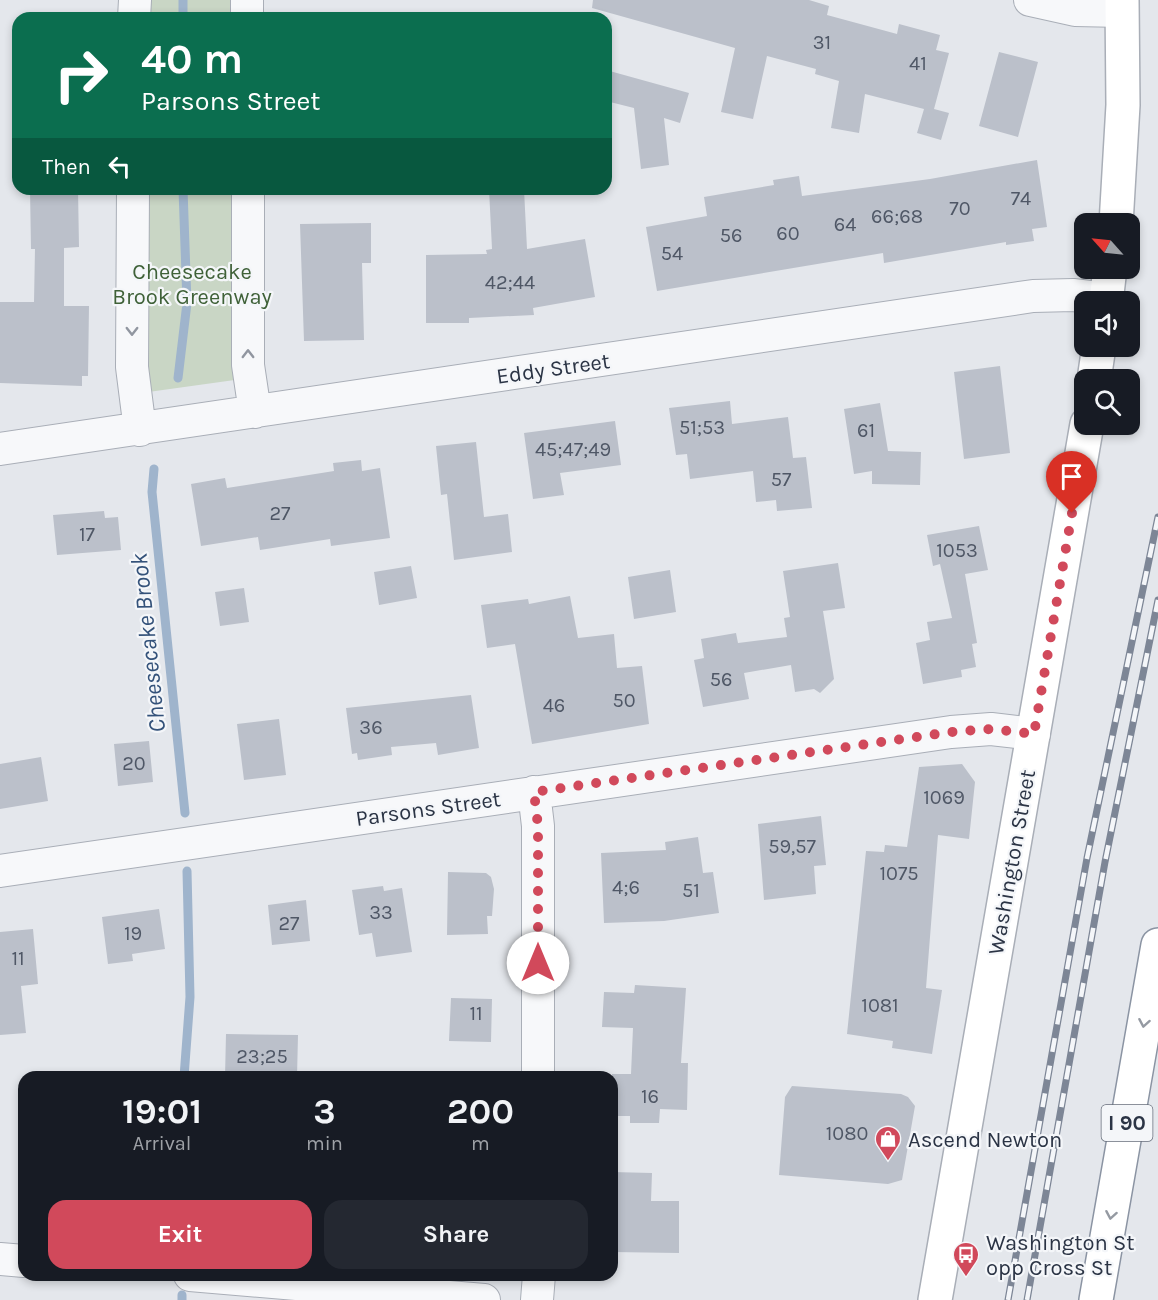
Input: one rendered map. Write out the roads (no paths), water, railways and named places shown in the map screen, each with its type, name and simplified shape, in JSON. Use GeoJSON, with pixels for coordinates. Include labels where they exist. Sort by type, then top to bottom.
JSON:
{"type":"FeatureCollection","features":[{"type":"Feature","properties":{"kind":"main road"},"geometry":{"type":"LineString","coordinates":[[1117,213],[1123,105],[1122,6]]}},
{"type":"Feature","properties":{"kind":"main road","name":"Washington Street"},"geometry":{"type":"LineString","coordinates":[[935,1300],[1085,435]]}},
{"type":"Feature","properties":{"kind":"main road","name":"I 90"},"geometry":{"type":"LineString","coordinates":[[1096,1300],[1158,945]]}},
{"type":"Feature","properties":{"kind":"street"},"geometry":{"type":"LineString","coordinates":[[1030,0],[1075,10],[1122,6]]}},
{"type":"Feature","properties":{"kind":"street"},"geometry":{"type":"LineString","coordinates":[[133,195],[132,367],[140,430]]}},
{"type":"Feature","properties":{"kind":"street"},"geometry":{"type":"LineString","coordinates":[[248,195],[248,365],[255,412]]}},
{"type":"Feature","properties":{"kind":"street","name":"Eddy Street"},"geometry":{"type":"LineString","coordinates":[[0,449],[1033,296],[1073,295],[1108,290]]}},
{"type":"Feature","properties":{"kind":"street","name":"Parsons Street"},"geometry":{"type":"LineString","coordinates":[[0,871],[951,732],[991,729],[1034,734]]}},
{"type":"Feature","properties":{"kind":"street"},"geometry":{"type":"LineString","coordinates":[[534,792],[538,826],[538,1071]]}},
{"type":"Feature","properties":{"kind":"street"},"geometry":{"type":"LineString","coordinates":[[0,1259],[18,1260]]}},
{"type":"Feature","properties":{"kind":"street"},"geometry":{"type":"LineString","coordinates":[[261,1281],[484,1300]]}},
{"type":"Feature","properties":{"kind":"street"},"geometry":{"type":"LineString","coordinates":[[537,1300],[539,1281]]}},
{"type":"Feature","properties":{"kind":"waterway","name":"Cheesecake Brook"},"geometry":{"type":"LineString","coordinates":[[183,0],[183,12]]}},
{"type":"Feature","properties":{"kind":"waterway","name":"Cheesecake Brook"},"geometry":{"type":"LineString","coordinates":[[178,378],[187,303],[183,195]]}},
{"type":"Feature","properties":{"kind":"waterway","name":"Cheesecake Brook"},"geometry":{"type":"LineString","coordinates":[[154,469],[152,492],[185,813]]}},
{"type":"Feature","properties":{"kind":"waterway","name":"Cheesecake Brook"},"geometry":{"type":"LineString","coordinates":[[184,1071],[190,997],[187,871]]}},
{"type":"Feature","properties":{"kind":"waterway","name":"Cheesecake Brook"},"geometry":{"type":"LineString","coordinates":[[182,1295],[182,1300]]}},
{"type":"Feature","properties":{"kind":"railway"},"geometry":{"type":"LineString","coordinates":[[1008,1300],[1087,858],[1158,517]]}},
{"type":"Feature","properties":{"kind":"railway"},"geometry":{"type":"LineString","coordinates":[[1027,1300],[1105,862],[1158,600]]}},
{"type":"Feature","properties":{"kind":"place","name":"Ascend Newton"},"geometry":{"type":"Point","coordinates":[888,1162]}},
{"type":"Feature","properties":{"kind":"place","name":"Washington St opp Cross St"},"geometry":{"type":"Point","coordinates":[966,1278]}},
{"type":"Feature","properties":{"kind":"park label","name":"Cheesecake Brook Greenway"},"geometry":{"type":"Point","coordinates":[192,284]}}]}
